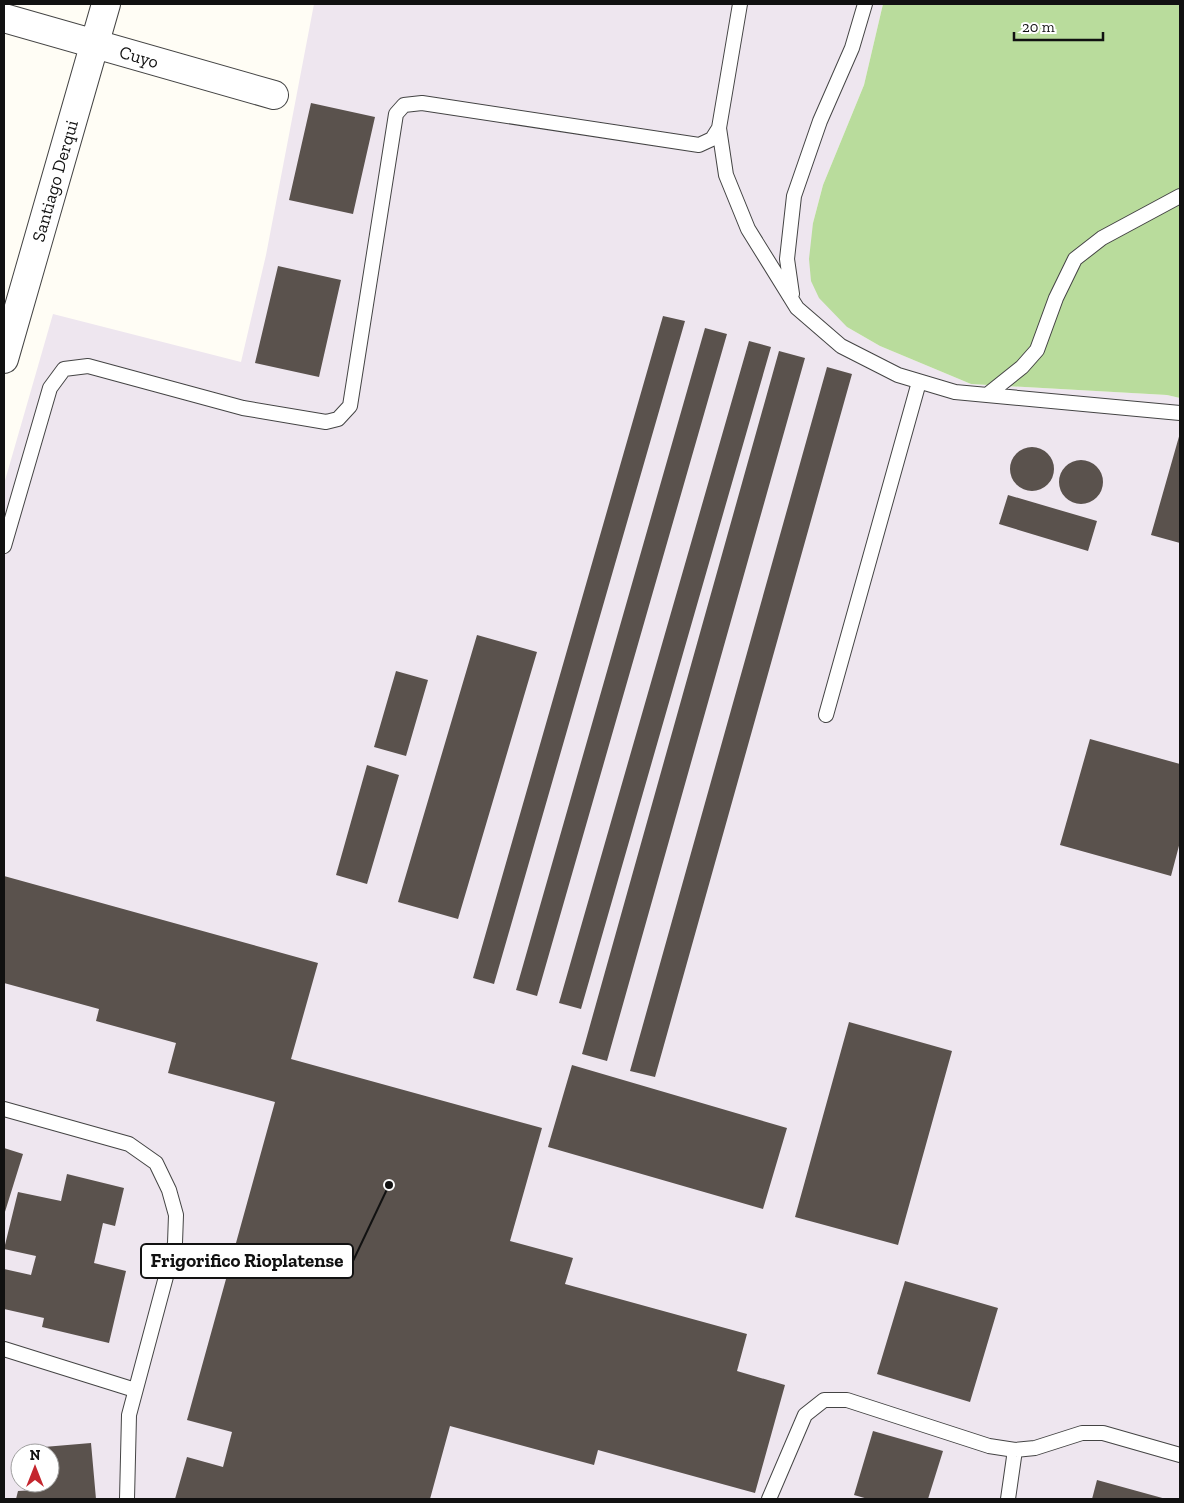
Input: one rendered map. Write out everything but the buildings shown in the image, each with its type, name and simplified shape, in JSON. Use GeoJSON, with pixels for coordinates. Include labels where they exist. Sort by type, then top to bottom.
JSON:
{"type":"FeatureCollection","features":[{"type":"Feature","properties":{"kind":"street","name":"Santiago Derqui"},"geometry":{"type":"LineString","coordinates":[[4,359],[106,4]]}},
{"type":"Feature","properties":{"kind":"street","name":"Cuyo"},"geometry":{"type":"LineString","coordinates":[[4,18],[274,95]]}},
{"type":"Feature","properties":{"kind":"lane"},"geometry":{"type":"LineString","coordinates":[[740,4],[719,128],[726,175],[748,229],[797,308],[841,346],[898,375],[955,392],[1180,414]]}},
{"type":"Feature","properties":{"kind":"lane"},"geometry":{"type":"LineString","coordinates":[[793,301],[787,259],[794,196],[820,122],[852,48],[865,4]]}},
{"type":"Feature","properties":{"kind":"lane"},"geometry":{"type":"LineString","coordinates":[[4,546],[50,388],[64,369],[88,366],[243,408],[326,422],[338,419],[350,406],[396,114],[404,105],[422,103],[699,145],[712,139],[719,128]]}},
{"type":"Feature","properties":{"kind":"lane"},"geometry":{"type":"LineString","coordinates":[[987,395],[1022,368],[1037,350],[1056,298],[1075,259],[1102,238],[1180,196]]}},
{"type":"Feature","properties":{"kind":"lane"},"geometry":{"type":"LineString","coordinates":[[826,715],[920,382]]}},
{"type":"Feature","properties":{"kind":"lane"},"geometry":{"type":"LineString","coordinates":[[4,1109],[129,1144],[156,1163],[169,1190],[176,1215],[175,1243],[129,1415],[127,1499]]}},
{"type":"Feature","properties":{"kind":"lane"},"geometry":{"type":"LineString","coordinates":[[4,1349],[135,1390]]}},
{"type":"Feature","properties":{"kind":"lane"},"geometry":{"type":"LineString","coordinates":[[769,1499],[805,1415],[824,1400],[847,1400],[989,1446],[1015,1450],[1035,1448],[1082,1433],[1103,1433],[1180,1455]]}},
{"type":"Feature","properties":{"kind":"lane"},"geometry":{"type":"LineString","coordinates":[[1008,1499],[1015,1450]]}},
{"type":"Feature","properties":{"kind":"shaded area"},"geometry":{"type":"Polygon","coordinates":[[[314,4],[883,4],[864,85],[823,185],[813,223],[847,327],[880,346],[971,384],[1167,395],[1180,398],[1180,1499],[4,1499],[4,484],[53,314],[241,362],[266,255],[314,4]]]}},
{"type":"Feature","properties":{"kind":"green space"},"geometry":{"type":"Polygon","coordinates":[[[883,4],[1180,4],[1180,398],[1167,395],[971,384],[880,346],[847,327],[819,298],[811,281],[809,259],[813,223],[823,185],[864,85],[883,4]]]}},
{"type":"Feature","properties":{"kind":"place","name":"Frigorifico Rioplatense"},"geometry":{"type":"Point","coordinates":[389,1185]}}]}
